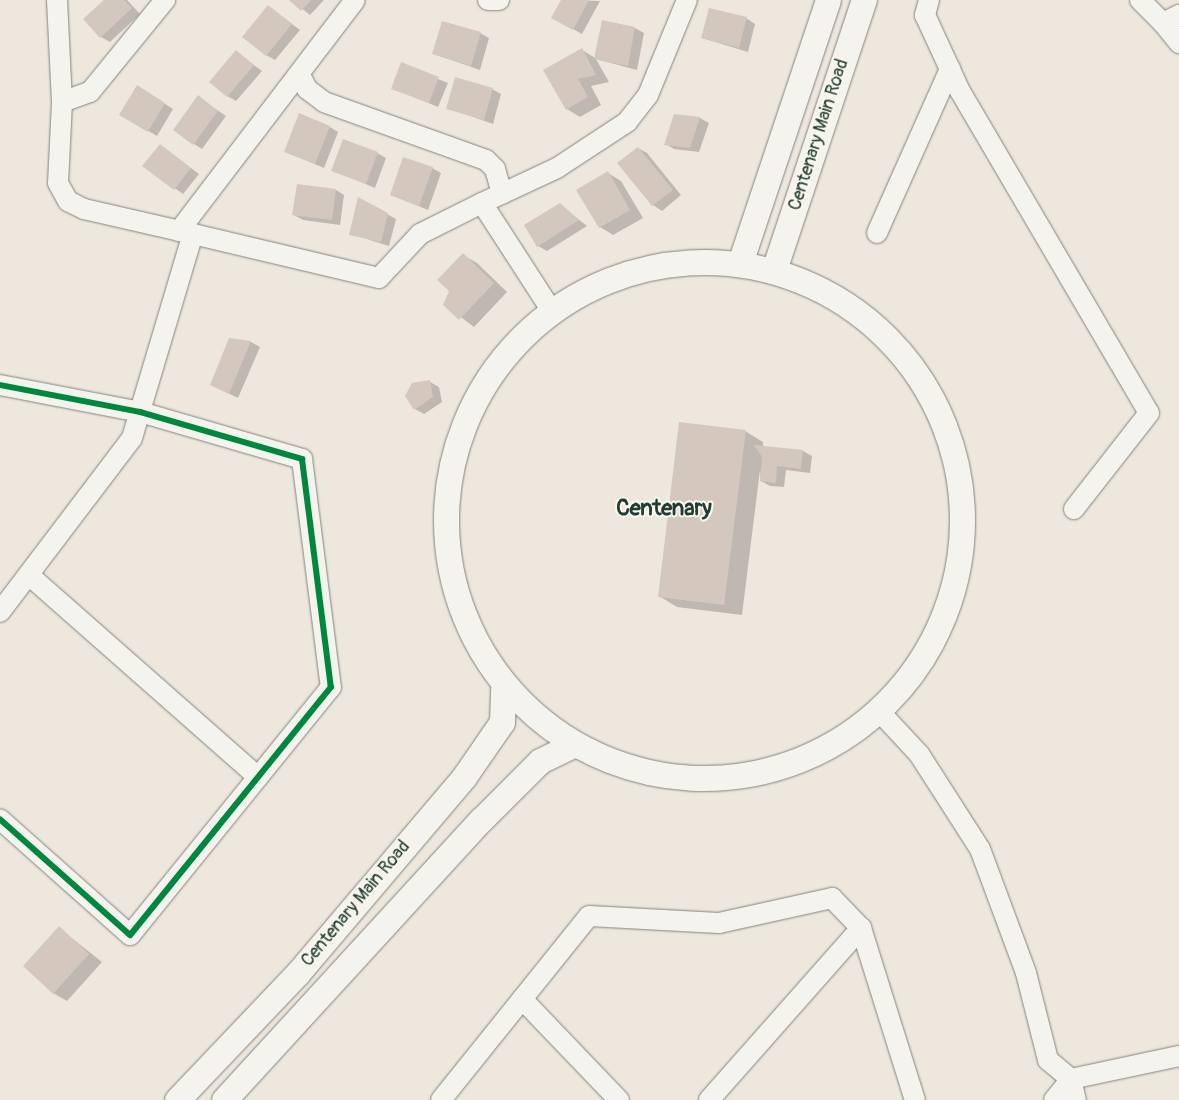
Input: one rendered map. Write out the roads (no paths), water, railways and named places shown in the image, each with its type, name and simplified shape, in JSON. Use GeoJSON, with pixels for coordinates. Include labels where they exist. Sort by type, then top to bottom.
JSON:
{"type":"FeatureCollection","features":[{"type":"Feature","properties":{"kind":"street"},"geometry":{"type":"LineString","coordinates":[[57,0],[62,102],[58,183],[68,201],[84,209],[379,278],[420,234],[557,168],[627,122],[640,109],[687,0]]}},
{"type":"Feature","properties":{"kind":"street"},"geometry":{"type":"LineString","coordinates":[[62,102],[90,92],[166,0]]}},
{"type":"Feature","properties":{"kind":"street"},"geometry":{"type":"LineString","coordinates":[[0,612],[30,576],[132,438],[186,233],[354,0]]}},
{"type":"Feature","properties":{"kind":"street"},"geometry":{"type":"LineString","coordinates":[[488,0],[500,0]]}},
{"type":"Feature","properties":{"kind":"street","name":"Centenary Main Road"},"geometry":{"type":"LineString","coordinates":[[740,263],[828,0]]}},
{"type":"Feature","properties":{"kind":"street","name":"Centenary Main Road"},"geometry":{"type":"LineString","coordinates":[[774,270],[864,0]]}},
{"type":"Feature","properties":{"kind":"street"},"geometry":{"type":"LineString","coordinates":[[929,0],[925,14],[950,69],[1150,413],[1074,509]]}},
{"type":"Feature","properties":{"kind":"street"},"geometry":{"type":"LineString","coordinates":[[1140,0],[1171,19],[1179,43]]}},
{"type":"Feature","properties":{"kind":"street"},"geometry":{"type":"LineString","coordinates":[[877,233],[950,69]]}},
{"type":"Feature","properties":{"kind":"street"},"geometry":{"type":"LineString","coordinates":[[300,75],[308,89],[324,102],[486,160],[495,169],[502,194]]}},
{"type":"Feature","properties":{"kind":"street"},"geometry":{"type":"LineString","coordinates":[[482,203],[552,311]]}},
{"type":"Feature","properties":{"kind":"street","name":"Centenary Main Road"},"geometry":{"type":"LineString","coordinates":[[674,262],[740,263],[774,270],[830,293],[879,329],[919,376],[946,430],[960,489],[960,550],[946,610],[918,664],[879,711],[830,747],[774,770],[714,780],[653,775],[572,745],[503,690],[461,607],[447,542],[450,476],[470,412],[504,356],[552,311],[619,276],[674,262]]}},
{"type":"Feature","properties":{"kind":"street"},"geometry":{"type":"LineString","coordinates":[[0,385],[140,412],[302,459],[331,687],[130,935],[0,819]]}},
{"type":"Feature","properties":{"kind":"street"},"geometry":{"type":"LineString","coordinates":[[30,576],[258,778]]}},
{"type":"Feature","properties":{"kind":"street","name":"Centenary Main Road"},"geometry":{"type":"LineString","coordinates":[[177,1100],[297,974],[464,777],[502,722],[503,690]]}},
{"type":"Feature","properties":{"kind":"street"},"geometry":{"type":"LineString","coordinates":[[879,711],[919,754],[980,849],[1026,973],[1048,1060],[1071,1079],[1076,1100]]}},
{"type":"Feature","properties":{"kind":"street","name":"Centenary Main Road"},"geometry":{"type":"LineString","coordinates":[[224,1100],[481,820],[540,761],[572,745]]}},
{"type":"Feature","properties":{"kind":"street"},"geometry":{"type":"LineString","coordinates":[[442,1100],[589,916],[719,923],[832,898],[861,928],[915,1100]]}},
{"type":"Feature","properties":{"kind":"street"},"geometry":{"type":"LineString","coordinates":[[709,1100],[861,928]]}},
{"type":"Feature","properties":{"kind":"street"},"geometry":{"type":"LineString","coordinates":[[522,999],[619,1100]]}},
{"type":"Feature","properties":{"kind":"street"},"geometry":{"type":"LineString","coordinates":[[1054,1100],[1071,1079],[1179,1056]]}},
{"type":"Feature","properties":{"kind":"district","name":"Centenary"},"geometry":{"type":"Point","coordinates":[664,509]}}]}
